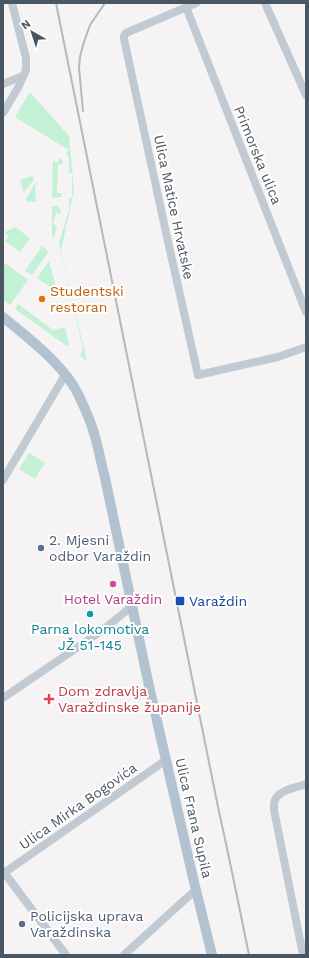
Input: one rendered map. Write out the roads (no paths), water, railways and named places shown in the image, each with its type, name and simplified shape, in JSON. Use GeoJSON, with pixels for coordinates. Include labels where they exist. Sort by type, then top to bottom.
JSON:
{"type":"FeatureCollection","features":[{"type":"Feature","properties":{"kind":"main road","name":"Ulica Frana Supila"},"geometry":{"type":"LineString","coordinates":[[3,317],[53,360],[72,385],[90,421],[104,478],[149,686],[212,955]]}},
{"type":"Feature","properties":{"kind":"street"},"geometry":{"type":"LineString","coordinates":[[3,113],[19,86],[26,70],[26,58],[12,3]]}},
{"type":"Feature","properties":{"kind":"street"},"geometry":{"type":"LineString","coordinates":[[186,7],[196,3]]}},
{"type":"Feature","properties":{"kind":"street"},"geometry":{"type":"LineString","coordinates":[[265,3],[306,95]]}},
{"type":"Feature","properties":{"kind":"street","name":"Ulica Matice Hrvatske"},"geometry":{"type":"LineString","coordinates":[[186,7],[126,33],[124,36],[198,375],[278,357],[306,347]]}},
{"type":"Feature","properties":{"kind":"street","name":"Primorska ulica"},"geometry":{"type":"LineString","coordinates":[[186,7],[306,312]]}},
{"type":"Feature","properties":{"kind":"street"},"geometry":{"type":"LineString","coordinates":[[3,84],[23,76]]}},
{"type":"Feature","properties":{"kind":"street"},"geometry":{"type":"LineString","coordinates":[[3,480],[65,375]]}},
{"type":"Feature","properties":{"kind":"street"},"geometry":{"type":"LineString","coordinates":[[3,698],[100,632],[125,612],[131,603]]}},
{"type":"Feature","properties":{"kind":"street"},"geometry":{"type":"LineString","coordinates":[[100,632],[120,629],[138,634]]}},
{"type":"Feature","properties":{"kind":"street","name":"Ulica Mirka Bogovića"},"geometry":{"type":"LineString","coordinates":[[4,872],[166,760]]}},
{"type":"Feature","properties":{"kind":"street"},"geometry":{"type":"LineString","coordinates":[[303,955],[274,810],[274,803],[277,797],[283,792],[306,784]]}},
{"type":"Feature","properties":{"kind":"street"},"geometry":{"type":"LineString","coordinates":[[4,872],[66,955]]}},
{"type":"Feature","properties":{"kind":"street"},"geometry":{"type":"LineString","coordinates":[[124,955],[191,894],[197,892]]}},
{"type":"Feature","properties":{"kind":"railway"},"geometry":{"type":"LineString","coordinates":[[56,3],[249,955]]}},
{"type":"Feature","properties":{"kind":"railway"},"geometry":{"type":"LineString","coordinates":[[83,111],[79,67],[80,57],[90,25],[105,3]]}},
{"type":"Feature","properties":{"kind":"place","name":"Studentski restoran"},"geometry":{"type":"Point","coordinates":[42,299]}},
{"type":"Feature","properties":{"kind":"place","name":"2. Mjesni odbor Varaždin"},"geometry":{"type":"Point","coordinates":[41,548]}},
{"type":"Feature","properties":{"kind":"place","name":"Hotel Varaždin"},"geometry":{"type":"Point","coordinates":[113,584]}},
{"type":"Feature","properties":{"kind":"place","name":"Varaždin"},"geometry":{"type":"Point","coordinates":[180,601]}},
{"type":"Feature","properties":{"kind":"place","name":"Parna lokomotiva JŽ 51-145"},"geometry":{"type":"Point","coordinates":[90,614]}},
{"type":"Feature","properties":{"kind":"place","name":"Dom zdravlja Varaždinske županije"},"geometry":{"type":"Point","coordinates":[49,699]}},
{"type":"Feature","properties":{"kind":"place","name":"Policijska uprava Varaždinska"},"geometry":{"type":"Point","coordinates":[22,924]}}]}
